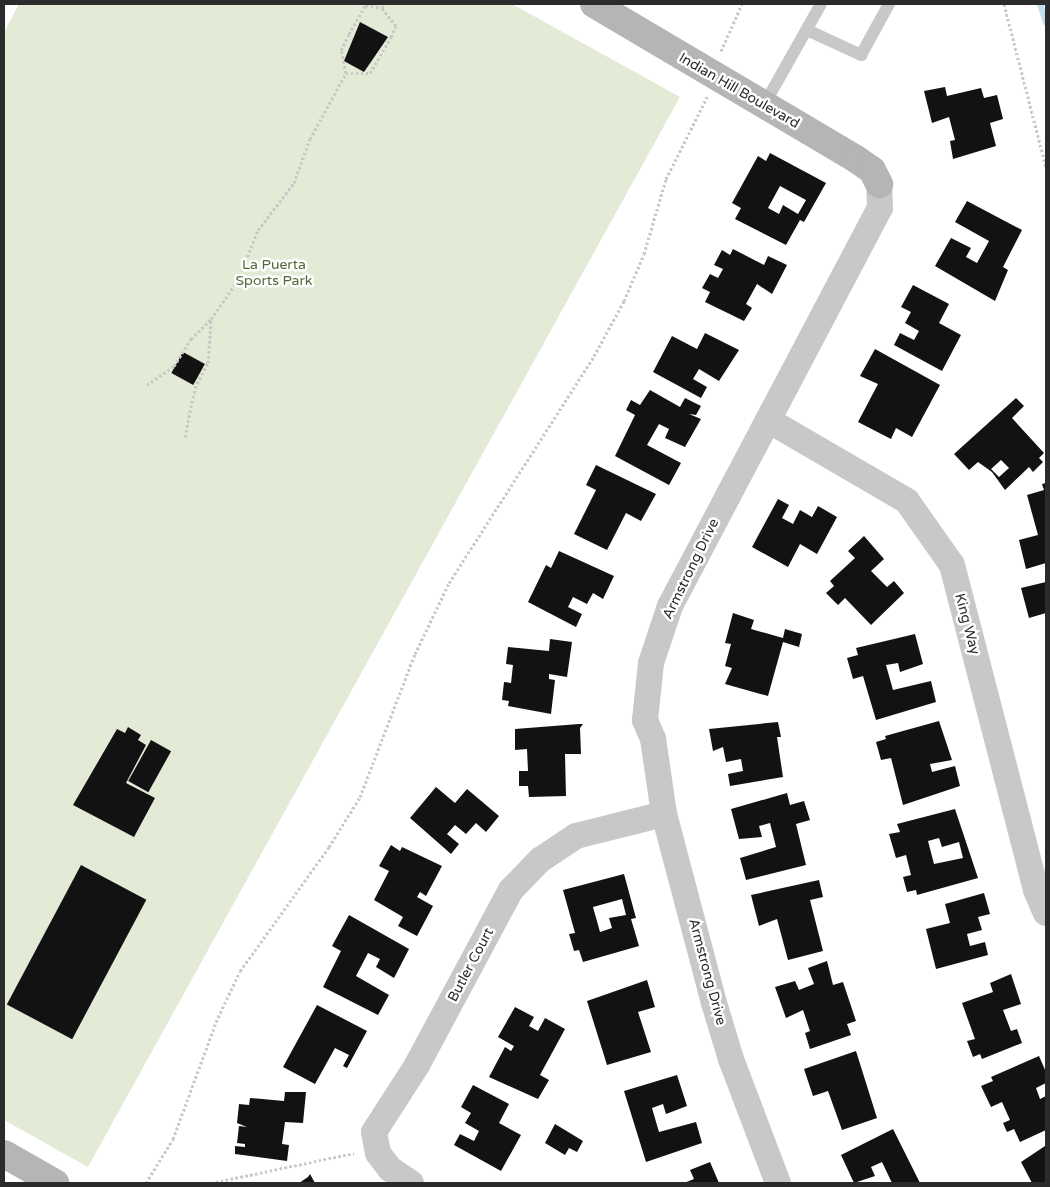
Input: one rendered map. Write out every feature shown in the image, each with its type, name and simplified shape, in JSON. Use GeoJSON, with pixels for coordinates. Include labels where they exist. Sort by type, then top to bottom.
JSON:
{"type":"FeatureCollection","features":[{"type":"Feature","properties":{"kind":"street","name":"Indian Hill Boulevard"},"geometry":{"type":"LineString","coordinates":[[594,4],[872,170],[879,184]]}},
{"type":"Feature","properties":{"kind":"street","name":"Armstrong Drive"},"geometry":{"type":"LineString","coordinates":[[778,1183],[731,1059],[664,814],[653,739],[645,720],[651,663],[670,606],[880,208],[879,184]]}},
{"type":"Feature","properties":{"kind":"street","name":"King Way"},"geometry":{"type":"LineString","coordinates":[[768,420],[907,502],[952,566],[1036,890],[1046,913]]}},
{"type":"Feature","properties":{"kind":"street","name":"Butler Court"},"geometry":{"type":"LineString","coordinates":[[378,1153],[374,1132],[417,1065],[510,890],[540,860],[576,836],[664,814]]}},
{"type":"Feature","properties":{"kind":"street"},"geometry":{"type":"LineString","coordinates":[[378,1153],[390,1169],[411,1183]]}},
{"type":"Feature","properties":{"kind":"street"},"geometry":{"type":"LineString","coordinates":[[4,1154],[55,1183]]}},
{"type":"Feature","properties":{"kind":"lane"},"geometry":{"type":"LineString","coordinates":[[764,105],[821,4]]}},
{"type":"Feature","properties":{"kind":"lane"},"geometry":{"type":"LineString","coordinates":[[807,30],[861,55],[889,4]]}},
{"type":"Feature","properties":{"kind":"path"},"geometry":{"type":"LineString","coordinates":[[146,1183],[173,1139],[216,1022],[240,970],[329,847],[360,797],[415,654],[449,583],[594,356],[624,301],[644,254],[666,179],[716,76],[723,44],[742,4]]}},
{"type":"Feature","properties":{"kind":"path"},"geometry":{"type":"LineString","coordinates":[[1004,4],[1046,167]]}},
{"type":"Feature","properties":{"kind":"path"},"geometry":{"type":"LineString","coordinates":[[147,385],[174,366],[190,339],[211,319],[238,280],[264,217],[294,182],[310,139],[346,74],[341,50],[349,34],[366,5],[383,6],[396,26],[391,37],[370,73],[346,74]]}},
{"type":"Feature","properties":{"kind":"path"},"geometry":{"type":"LineString","coordinates":[[185,437],[195,388],[208,363],[211,319]]}},
{"type":"Feature","properties":{"kind":"path"},"geometry":{"type":"LineString","coordinates":[[211,1183],[343,1153],[378,1153]]}},
{"type":"Feature","properties":{"kind":"green space","name":"La Puerta Sports Park"},"geometry":{"type":"Polygon","coordinates":[[[19,4],[512,4],[680,97],[88,1167],[4,1120],[4,32],[19,4]]]}},
{"type":"Feature","properties":{"kind":"building"},"geometry":{"type":"Polygon","coordinates":[[[360,22],[388,37],[364,72],[344,61],[360,22]]]}},
{"type":"Feature","properties":{"kind":"building"},"geometry":{"type":"Polygon","coordinates":[[[945,87],[947,96],[981,88],[984,98],[997,95],[1003,119],[990,123],[996,146],[953,159],[950,141],[955,140],[949,117],[932,123],[924,91],[945,87]]]}},
{"type":"Feature","properties":{"kind":"building"},"geometry":{"type":"Polygon","coordinates":[[[770,153],[826,183],[804,222],[800,220],[786,245],[735,219],[741,208],[732,203],[758,156],[766,161],[770,153]],[[780,186],[768,208],[779,214],[783,205],[798,214],[806,200],[780,186]]]}},
{"type":"Feature","properties":{"kind":"building"},"geometry":{"type":"Polygon","coordinates":[[[967,201],[1022,230],[1003,267],[1008,270],[995,301],[935,266],[951,238],[971,248],[966,257],[977,263],[989,241],[955,222],[967,201]]]}},
{"type":"Feature","properties":{"kind":"building"},"geometry":{"type":"Polygon","coordinates":[[[733,249],[764,265],[768,256],[787,265],[772,294],[757,284],[746,304],[752,308],[744,321],[705,302],[710,292],[702,288],[710,274],[718,278],[723,269],[714,265],[722,250],[730,255],[733,249]]]}},
{"type":"Feature","properties":{"kind":"building"},"geometry":{"type":"Polygon","coordinates":[[[913,285],[949,304],[939,323],[961,335],[942,371],[894,345],[900,333],[914,340],[919,331],[905,323],[911,312],[901,307],[913,285]]]}},
{"type":"Feature","properties":{"kind":"building"},"geometry":{"type":"Polygon","coordinates":[[[705,333],[739,350],[719,381],[699,369],[693,379],[707,387],[701,398],[653,372],[672,336],[697,349],[705,333]]]}},
{"type":"Feature","properties":{"kind":"building"},"geometry":{"type":"Polygon","coordinates":[[[875,349],[940,385],[912,437],[896,428],[891,439],[858,422],[878,384],[860,376],[875,349]]]}},
{"type":"Feature","properties":{"kind":"building"},"geometry":{"type":"Polygon","coordinates":[[[183,352],[205,364],[193,385],[171,373],[183,352]]]}},
{"type":"Feature","properties":{"kind":"building"},"geometry":{"type":"Polygon","coordinates":[[[650,390],[680,407],[685,398],[701,406],[696,415],[689,414],[701,419],[685,447],[665,438],[669,429],[659,424],[647,445],[681,463],[669,485],[615,456],[635,415],[626,410],[631,400],[640,405],[650,390]]]}},
{"type":"Feature","properties":{"kind":"building"},"geometry":{"type":"Polygon","coordinates":[[[1016,398],[1024,406],[1012,418],[1044,453],[1039,458],[1043,462],[1033,472],[1029,467],[1005,490],[992,472],[978,462],[969,470],[954,454],[1016,398]],[[1001,460],[991,469],[999,477],[1009,468],[1001,460]]]}},
{"type":"Feature","properties":{"kind":"building"},"geometry":{"type":"Polygon","coordinates":[[[596,465],[656,494],[641,521],[626,513],[607,550],[574,534],[596,490],[586,485],[596,465]]]}},
{"type":"Feature","properties":{"kind":"building"},"geometry":{"type":"Polygon","coordinates":[[[1046,483],[1046,563],[1026,569],[1019,540],[1038,535],[1027,495],[1044,490],[1042,484],[1046,483]]]}},
{"type":"Feature","properties":{"kind":"building"},"geometry":{"type":"Polygon","coordinates":[[[778,499],[789,505],[782,518],[793,524],[800,510],[812,517],[818,506],[837,517],[817,554],[800,544],[788,567],[752,547],[778,499]]]}},
{"type":"Feature","properties":{"kind":"building"},"geometry":{"type":"Polygon","coordinates":[[[864,536],[884,559],[871,571],[887,587],[894,581],[904,593],[871,625],[845,598],[838,605],[826,593],[834,586],[830,581],[855,558],[848,551],[864,536]]]}},
{"type":"Feature","properties":{"kind":"building"},"geometry":{"type":"Polygon","coordinates":[[[559,551],[614,576],[603,599],[593,593],[587,604],[573,597],[568,607],[582,614],[576,627],[528,602],[546,565],[551,568],[559,551]]]}},
{"type":"Feature","properties":{"kind":"building"},"geometry":{"type":"Polygon","coordinates":[[[1046,582],[1046,613],[1029,618],[1021,588],[1046,582]]]}},
{"type":"Feature","properties":{"kind":"building"},"geometry":{"type":"Polygon","coordinates":[[[733,613],[754,620],[751,629],[783,638],[785,629],[802,634],[799,647],[783,642],[768,696],[725,684],[732,668],[725,666],[731,644],[725,643],[733,613]]]}},
{"type":"Feature","properties":{"kind":"building"},"geometry":{"type":"Polygon","coordinates":[[[915,634],[923,664],[900,672],[898,663],[886,665],[893,690],[931,681],[936,702],[876,720],[863,676],[853,679],[847,658],[858,655],[856,648],[915,634]]]}},
{"type":"Feature","properties":{"kind":"building"},"geometry":{"type":"Polygon","coordinates":[[[550,639],[572,642],[567,677],[549,674],[549,679],[555,680],[551,714],[508,706],[509,701],[502,700],[504,682],[511,683],[513,665],[506,664],[508,647],[549,651],[550,639]]]}},
{"type":"Feature","properties":{"kind":"building"},"geometry":{"type":"Polygon","coordinates":[[[939,721],[952,760],[930,764],[932,772],[955,766],[960,786],[903,805],[891,758],[881,760],[876,742],[886,739],[885,736],[939,721]]]}},
{"type":"Feature","properties":{"kind":"building"},"geometry":{"type":"Polygon","coordinates":[[[778,722],[781,737],[777,737],[783,777],[730,786],[728,774],[743,771],[741,759],[726,762],[723,747],[713,751],[709,729],[778,722]]]}},
{"type":"Feature","properties":{"kind":"building"},"geometry":{"type":"Polygon","coordinates":[[[583,724],[580,728],[581,754],[565,754],[566,796],[529,797],[528,786],[519,786],[519,771],[528,771],[527,749],[515,750],[515,729],[583,724]]]}},
{"type":"Feature","properties":{"kind":"building"},"geometry":{"type":"Polygon","coordinates":[[[128,727],[141,735],[138,740],[146,745],[126,783],[155,798],[134,837],[73,805],[117,729],[125,733],[128,727]]]}},
{"type":"Feature","properties":{"kind":"building"},"geometry":{"type":"Polygon","coordinates":[[[151,740],[171,751],[148,792],[128,781],[151,740]]]}},
{"type":"Feature","properties":{"kind":"building"},"geometry":{"type":"Polygon","coordinates":[[[436,787],[455,803],[467,789],[499,816],[486,832],[476,823],[466,834],[455,825],[447,834],[459,844],[451,854],[410,818],[436,787]]]}},
{"type":"Feature","properties":{"kind":"building"},"geometry":{"type":"Polygon","coordinates":[[[787,793],[790,805],[804,801],[810,820],[796,824],[806,865],[746,880],[740,858],[776,847],[770,823],[759,826],[762,837],[739,839],[731,809],[787,793]]]}},
{"type":"Feature","properties":{"kind":"building"},"geometry":{"type":"Polygon","coordinates":[[[955,809],[978,878],[917,895],[916,890],[907,892],[903,877],[911,875],[906,855],[896,858],[889,834],[900,832],[897,824],[955,809]],[[939,838],[928,841],[934,864],[963,858],[959,842],[942,847],[939,838]]]}},
{"type":"Feature","properties":{"kind":"building"},"geometry":{"type":"Polygon","coordinates":[[[391,845],[400,851],[402,847],[442,866],[426,896],[420,892],[417,897],[433,906],[417,936],[398,926],[403,917],[374,900],[389,871],[379,866],[391,845]]]}},
{"type":"Feature","properties":{"kind":"building"},"geometry":{"type":"Polygon","coordinates":[[[81,865],[146,900],[72,1039],[7,1005],[81,865]]]}},
{"type":"Feature","properties":{"kind":"building"},"geometry":{"type":"Polygon","coordinates":[[[624,874],[636,918],[631,919],[639,946],[583,962],[579,950],[574,951],[569,934],[575,933],[563,890],[624,874]],[[622,899],[593,907],[600,932],[612,928],[609,918],[626,915],[622,899]]]}},
{"type":"Feature","properties":{"kind":"building"},"geometry":{"type":"Polygon","coordinates":[[[819,880],[823,897],[810,900],[823,951],[788,960],[777,919],[759,926],[751,895],[819,880]]]}},
{"type":"Feature","properties":{"kind":"building"},"geometry":{"type":"Polygon","coordinates":[[[984,893],[990,914],[978,917],[982,930],[967,934],[970,946],[985,942],[988,955],[936,969],[926,929],[950,923],[945,904],[984,893]]]}},
{"type":"Feature","properties":{"kind":"building"},"geometry":{"type":"Polygon","coordinates":[[[349,915],[409,949],[394,978],[376,967],[380,959],[368,953],[356,976],[389,995],[378,1015],[323,987],[341,951],[332,946],[349,915]]]}},
{"type":"Feature","properties":{"kind":"building"},"geometry":{"type":"Polygon","coordinates":[[[827,961],[833,985],[843,982],[856,1021],[847,1024],[851,1035],[810,1049],[805,1033],[810,1031],[803,1010],[786,1018],[775,987],[795,981],[799,990],[814,984],[808,968],[827,961]]]}},
{"type":"Feature","properties":{"kind":"building"},"geometry":{"type":"Polygon","coordinates":[[[1011,974],[1021,1004],[1003,1010],[1011,1031],[1017,1029],[1022,1043],[982,1059],[980,1054],[973,1057],[967,1041],[975,1039],[962,1003],[993,992],[990,983],[1011,974]]]}},
{"type":"Feature","properties":{"kind":"building"},"geometry":{"type":"Polygon","coordinates":[[[647,980],[655,1007],[638,1012],[651,1052],[607,1065],[587,1001],[647,980]]]}},
{"type":"Feature","properties":{"kind":"building"},"geometry":{"type":"Polygon","coordinates":[[[317,1005],[367,1031],[347,1068],[343,1066],[349,1055],[335,1048],[315,1084],[283,1067],[317,1005]]]}},
{"type":"Feature","properties":{"kind":"building"},"geometry":{"type":"Polygon","coordinates":[[[515,1007],[534,1017],[529,1026],[538,1031],[545,1018],[565,1029],[540,1075],[549,1080],[538,1099],[489,1077],[505,1047],[511,1051],[514,1046],[498,1037],[515,1007]]]}},
{"type":"Feature","properties":{"kind":"building"},"geometry":{"type":"Polygon","coordinates":[[[856,1051],[877,1118],[842,1130],[828,1091],[813,1096],[804,1069],[856,1051]]]}},
{"type":"Feature","properties":{"kind":"building"},"geometry":{"type":"Polygon","coordinates":[[[1039,1056],[1046,1072],[1046,1083],[1036,1088],[1040,1099],[1046,1096],[1046,1130],[1020,1142],[1014,1129],[1007,1132],[1003,1123],[1010,1120],[1002,1102],[991,1107],[981,1086],[993,1081],[991,1077],[1039,1056]]]}},
{"type":"Feature","properties":{"kind":"building"},"geometry":{"type":"Polygon","coordinates":[[[677,1075],[687,1106],[666,1114],[663,1104],[652,1108],[659,1132],[696,1122],[702,1143],[646,1162],[624,1091],[677,1075]]]}},
{"type":"Feature","properties":{"kind":"building"},"geometry":{"type":"Polygon","coordinates":[[[473,1085],[509,1104],[499,1123],[521,1135],[501,1171],[454,1145],[460,1134],[474,1141],[479,1131],[465,1123],[471,1113],[461,1107],[473,1085]]]}},
{"type":"Feature","properties":{"kind":"building"},"geometry":{"type":"Polygon","coordinates":[[[285,1092],[306,1092],[303,1123],[285,1122],[282,1144],[289,1145],[287,1161],[235,1154],[235,1146],[245,1147],[245,1144],[237,1143],[239,1126],[247,1127],[237,1123],[239,1104],[249,1105],[250,1098],[284,1101],[285,1092]]]}},
{"type":"Feature","properties":{"kind":"building"},"geometry":{"type":"Polygon","coordinates":[[[555,1124],[583,1141],[577,1152],[569,1148],[565,1155],[545,1143],[555,1124]]]}},
{"type":"Feature","properties":{"kind":"building"},"geometry":{"type":"Polygon","coordinates":[[[893,1129],[920,1183],[892,1183],[882,1162],[871,1167],[875,1176],[854,1183],[841,1155],[893,1129]]]}},
{"type":"Feature","properties":{"kind":"building"},"geometry":{"type":"Polygon","coordinates":[[[1045,1146],[1046,1183],[1032,1183],[1021,1162],[1045,1146]]]}},
{"type":"Feature","properties":{"kind":"building"},"geometry":{"type":"Polygon","coordinates":[[[710,1162],[719,1183],[684,1183],[694,1179],[690,1170],[710,1162]]]}},
{"type":"Feature","properties":{"kind":"building"},"geometry":{"type":"Polygon","coordinates":[[[310,1174],[315,1183],[299,1183],[308,1177],[310,1174]]]}},
{"type":"Feature","properties":{"kind":"waterway"},"geometry":{"type":"LineString","coordinates":[[1040,4],[1046,23]]}}]}
